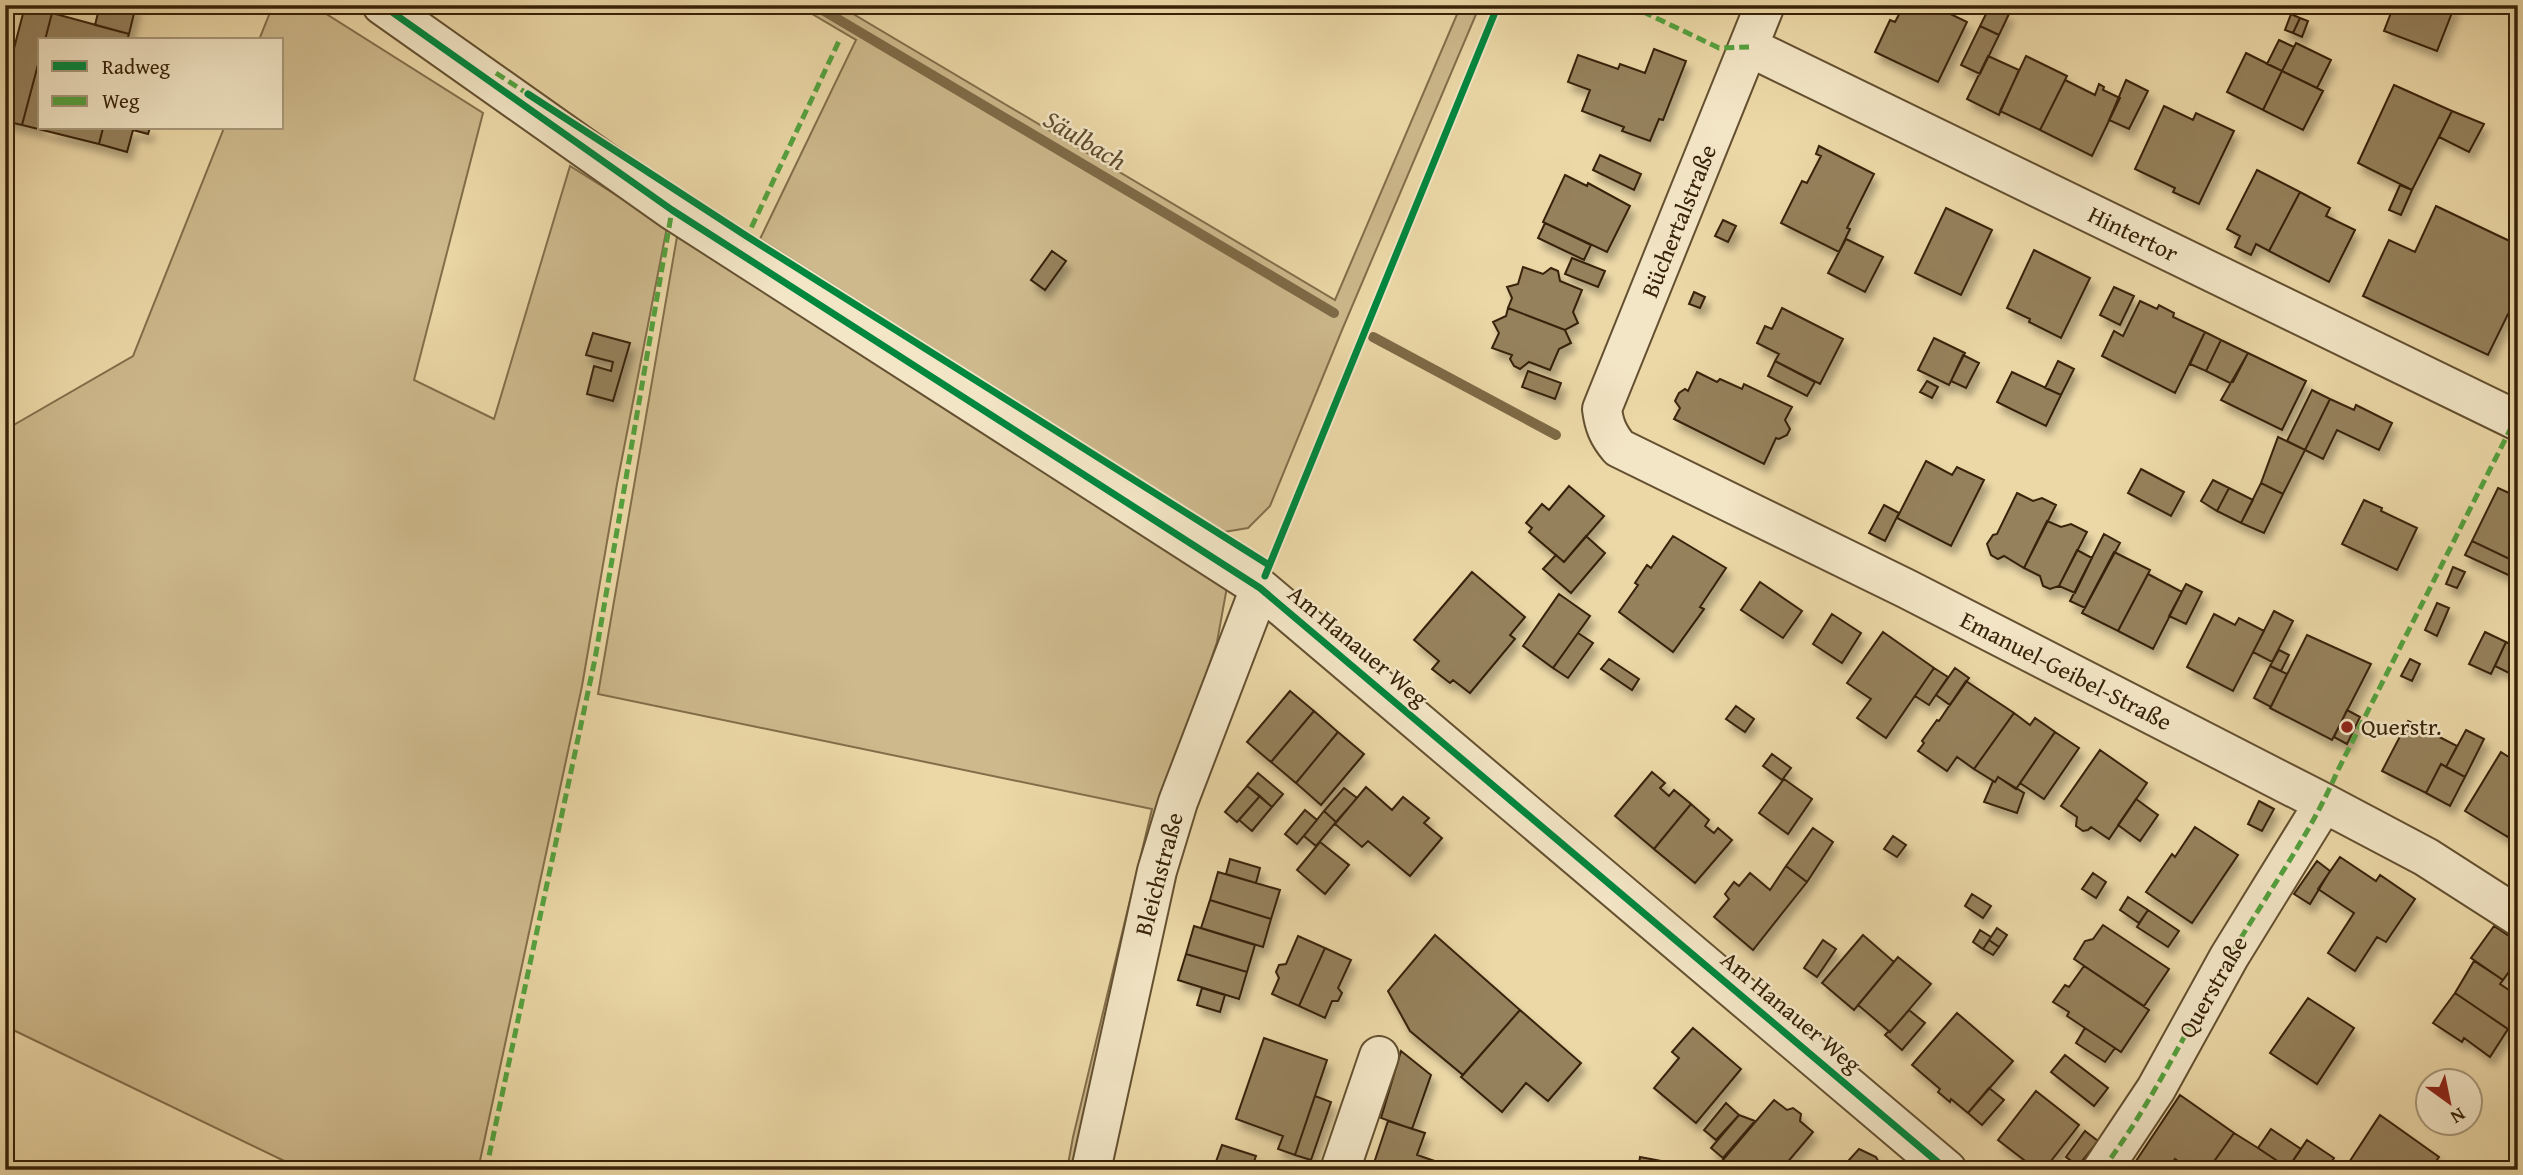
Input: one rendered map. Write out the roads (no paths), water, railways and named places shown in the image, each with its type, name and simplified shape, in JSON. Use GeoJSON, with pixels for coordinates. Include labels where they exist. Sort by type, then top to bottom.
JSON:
{"type":"FeatureCollection","features":[{"type":"Feature","properties":{"kind":"street","name":"Am Hanauer Weg"},"geometry":{"type":"LineString","coordinates":[[382,5],[672,210],[1260,588],[1947,1170]]}},
{"type":"Feature","properties":{"kind":"street","name":"Büchertalstraße"},"geometry":{"type":"LineString","coordinates":[[1609,436],[1602,409],[1765,5]]}},
{"type":"Feature","properties":{"kind":"street","name":"Hintertor"},"geometry":{"type":"LineString","coordinates":[[1749,47],[2517,419]]}},
{"type":"Feature","properties":{"kind":"street","name":"Emanuel-Geibel-Straße"},"geometry":{"type":"LineString","coordinates":[[1609,436],[1619,448],[1634,457],[1907,589],[2324,803],[2426,857],[2518,916]]}},
{"type":"Feature","properties":{"kind":"street","name":"Bleichstraße"},"geometry":{"type":"LineString","coordinates":[[1091,1170],[1157,872],[1178,802],[1260,588]]}},
{"type":"Feature","properties":{"kind":"street","name":"Querstraße"},"geometry":{"type":"LineString","coordinates":[[2102,1170],[2156,1089],[2229,957],[2324,803]]}},
{"type":"Feature","properties":{"kind":"street"},"geometry":{"type":"LineString","coordinates":[[1340,1170],[1379,1055]]}},
{"type":"Feature","properties":{"kind":"waterway","name":"Säulbach"},"geometry":{"type":"LineString","coordinates":[[814,5],[1334,313]]}},
{"type":"Feature","properties":{"kind":"waterway","name":"Säulbach"},"geometry":{"type":"LineString","coordinates":[[1373,337],[1556,435]]}},
{"type":"Feature","properties":{"kind":"place","name":"Querstr."},"geometry":{"type":"Point","coordinates":[2347,727]}}]}
